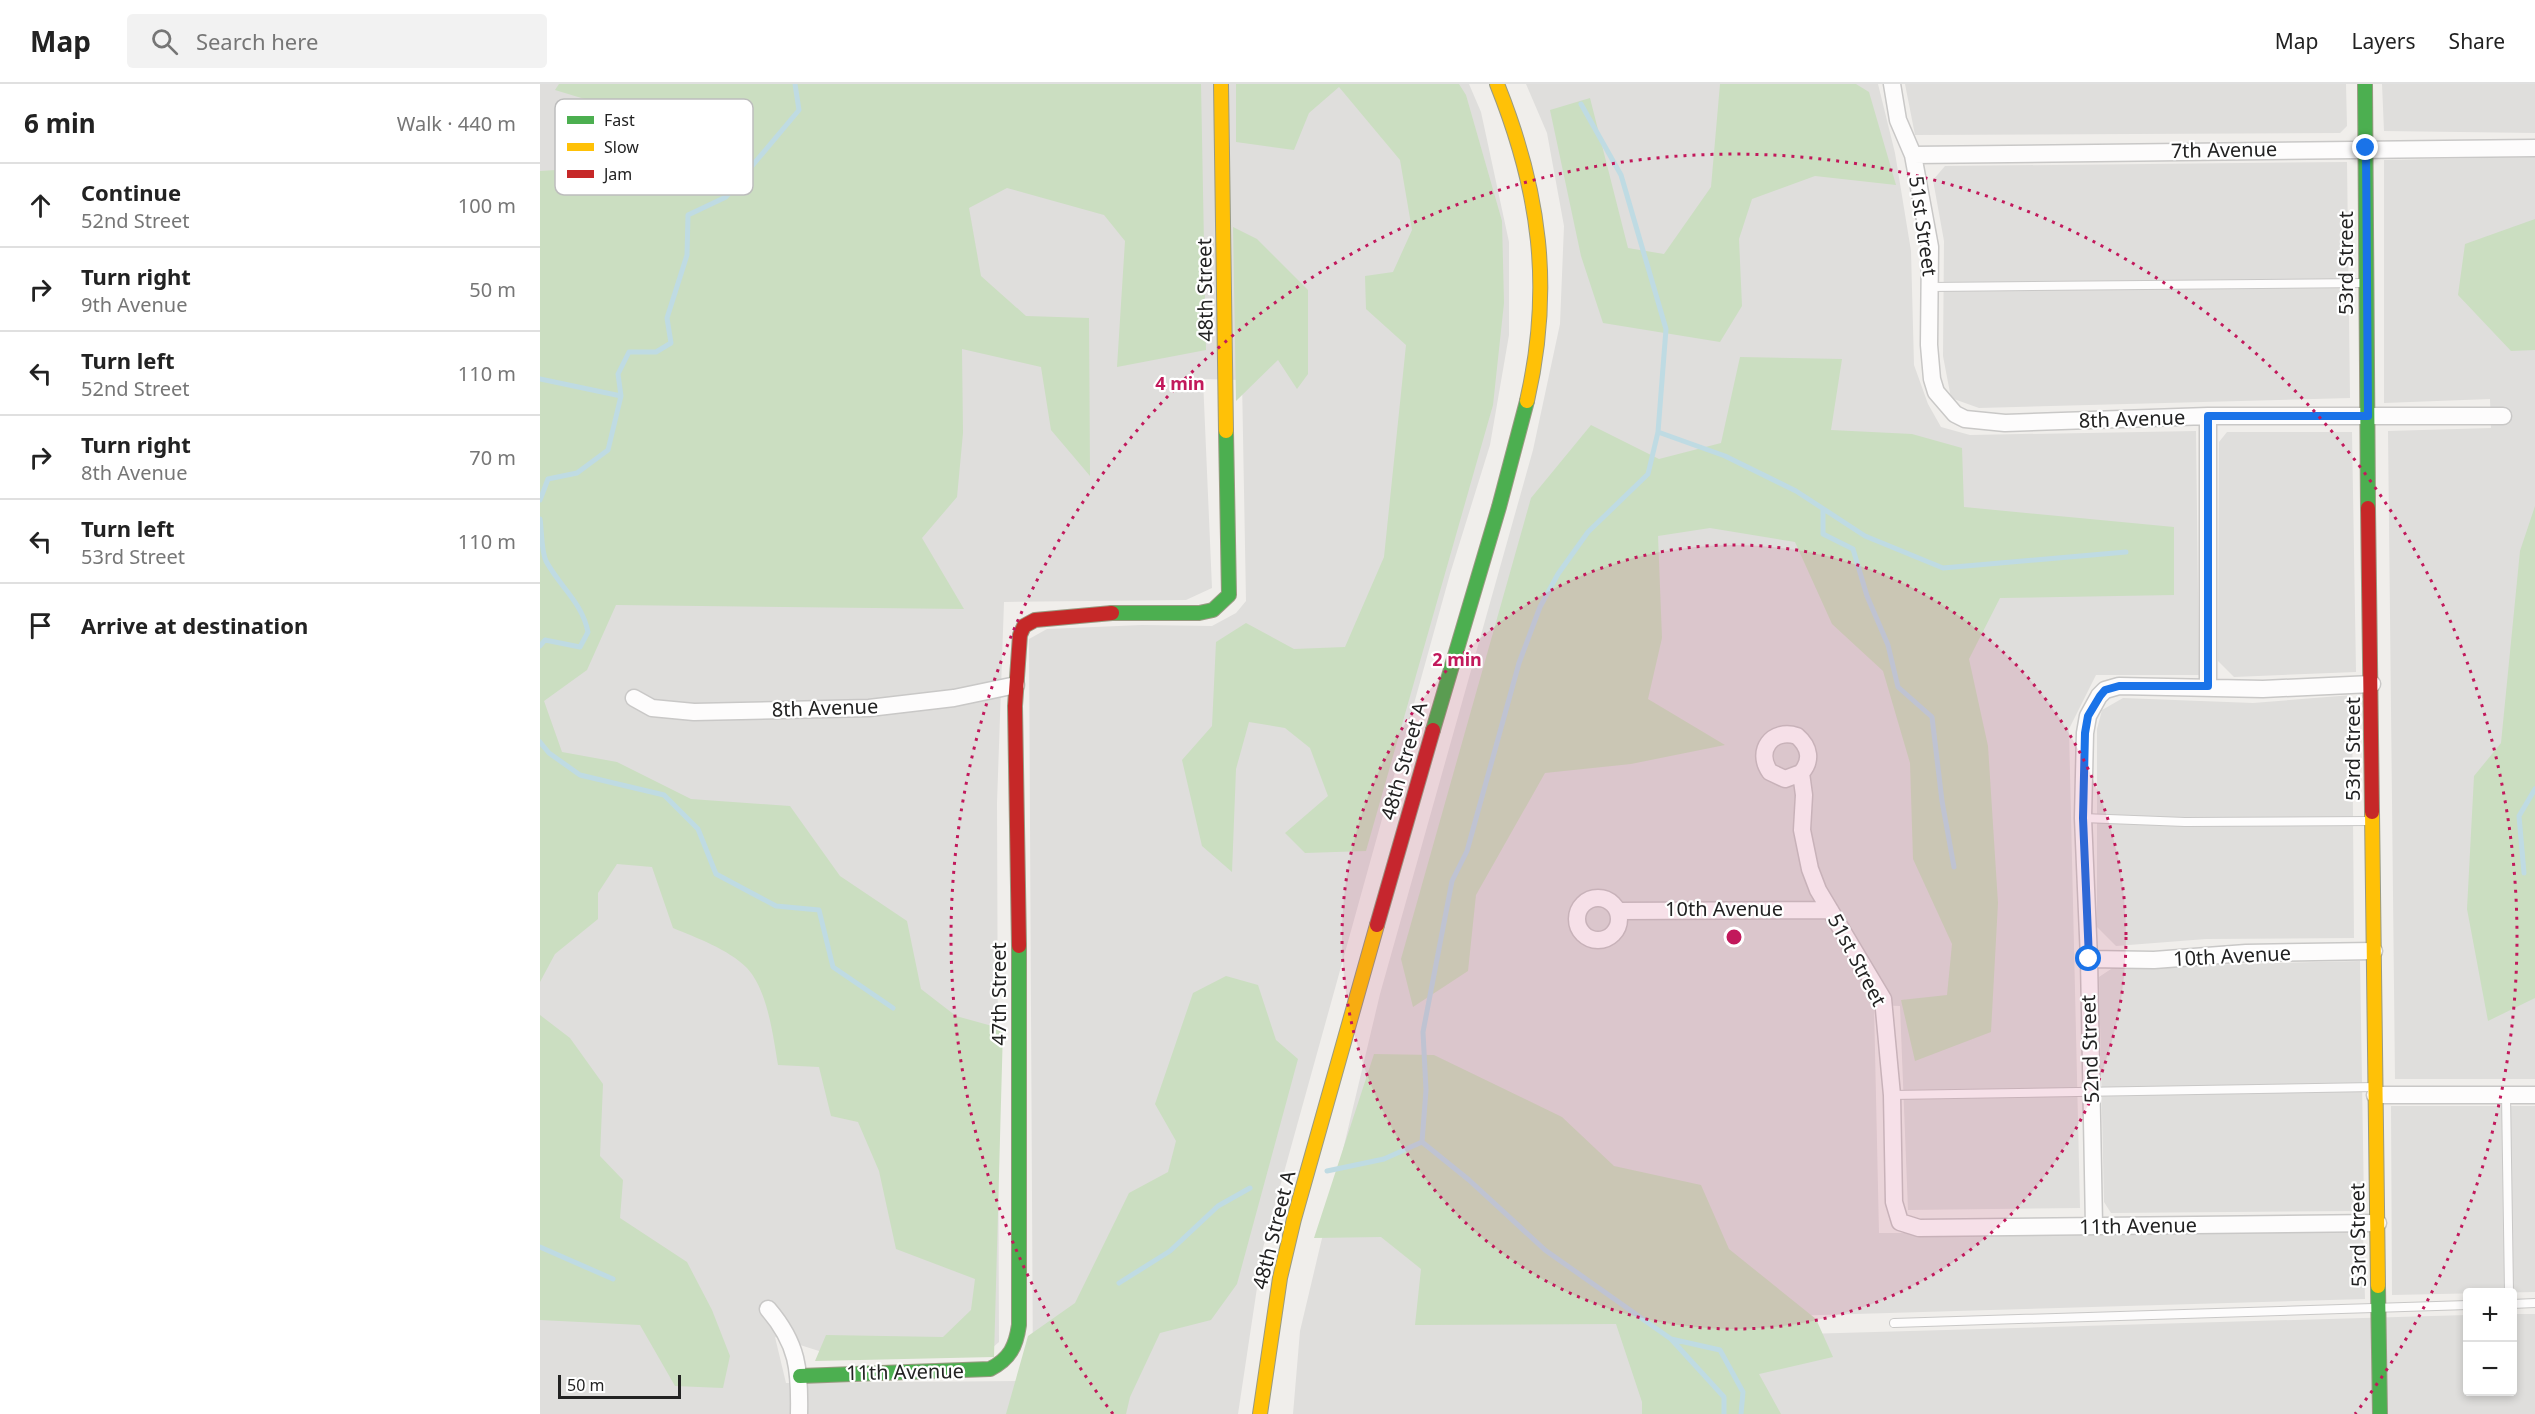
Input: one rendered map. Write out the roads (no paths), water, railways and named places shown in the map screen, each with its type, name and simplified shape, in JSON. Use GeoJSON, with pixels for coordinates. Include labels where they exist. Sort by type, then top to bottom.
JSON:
{"type":"FeatureCollection","features":[{"type":"Feature","properties":{"kind":"street","name":"48th Street"},"geometry":{"type":"LineString","coordinates":[[1024,627],[1039,618],[1091,613],[1199,613],[1213,610],[1229,595],[1221,84]]}},
{"type":"Feature","properties":{"kind":"street","name":"48th Street A"},"geometry":{"type":"LineString","coordinates":[[1260,1414],[1280,1278],[1294,1219],[1496,517],[1527,405],[1535,363],[1542,292],[1536,215],[1521,150],[1497,84]]}},
{"type":"Feature","properties":{"kind":"street","name":"51st Street"},"geometry":{"type":"LineString","coordinates":[[1892,84],[1898,120],[1913,155],[1930,247],[1930,364],[1936,392],[1945,405]]}},
{"type":"Feature","properties":{"kind":"street","name":"53rd Street"},"geometry":{"type":"LineString","coordinates":[[2365,84],[2365,283],[2380,1414]]}},
{"type":"Feature","properties":{"kind":"street","name":"7th Avenue"},"geometry":{"type":"LineString","coordinates":[[1913,155],[2366,148],[2535,148]]}},
{"type":"Feature","properties":{"kind":"street","name":"8th Avenue"},"geometry":{"type":"LineString","coordinates":[[1945,405],[1965,419],[2006,423],[2208,416],[2503,416]]}},
{"type":"Feature","properties":{"kind":"street"},"geometry":{"type":"LineString","coordinates":[[2208,416],[2208,686],[2263,689],[2372,684]]}},
{"type":"Feature","properties":{"kind":"street","name":"47th Street"},"geometry":{"type":"LineString","coordinates":[[1008,1360],[1017,1343],[1019,1325],[1016,685],[1020,634],[1024,627]]}},
{"type":"Feature","properties":{"kind":"street","name":"8th Avenue"},"geometry":{"type":"LineString","coordinates":[[634,698],[652,708],[694,712],[868,708],[954,698],[1016,685]]}},
{"type":"Feature","properties":{"kind":"street","name":"52nd Street"},"geometry":{"type":"LineString","coordinates":[[2094,1226],[2089,959],[2083,818],[2085,733],[2088,716],[2105,690],[2119,686],[2208,686]]}},
{"type":"Feature","properties":{"kind":"street","name":"51st Street"},"geometry":{"type":"LineString","coordinates":[[1801,773],[1804,795],[1802,830],[1806,853],[1818,890],[1883,999],[1892,1095],[1892,1183],[1900,1222]]}},
{"type":"Feature","properties":{"kind":"street","name":"10th Avenue"},"geometry":{"type":"LineString","coordinates":[[1618,911],[1830,910]]}},
{"type":"Feature","properties":{"kind":"street","name":"10th Avenue"},"geometry":{"type":"LineString","coordinates":[[2089,959],[2154,960],[2246,953],[2374,951]]}},
{"type":"Feature","properties":{"kind":"street"},"geometry":{"type":"LineString","coordinates":[[2375,1091],[2535,1095]]}},
{"type":"Feature","properties":{"kind":"street","name":"11th Avenue"},"geometry":{"type":"LineString","coordinates":[[1900,1222],[1919,1228],[2378,1223]]}},
{"type":"Feature","properties":{"kind":"street"},"geometry":{"type":"LineString","coordinates":[[768,1309],[779,1321],[794,1349],[800,1376],[799,1414]]}},
{"type":"Feature","properties":{"kind":"street","name":"11th Avenue"},"geometry":{"type":"LineString","coordinates":[[800,1376],[978,1371],[990,1370],[1008,1360]]}},
{"type":"Feature","properties":{"kind":"lane"},"geometry":{"type":"LineString","coordinates":[[1931,286],[2365,283]]}},
{"type":"Feature","properties":{"kind":"lane"},"geometry":{"type":"LineString","coordinates":[[2083,818],[2196,822],[2373,820]]}},
{"type":"Feature","properties":{"kind":"lane"},"geometry":{"type":"LineString","coordinates":[[1892,1095],[2092,1091],[2375,1091]]}},
{"type":"Feature","properties":{"kind":"lane"},"geometry":{"type":"LineString","coordinates":[[2506,1094],[2510,1288]]}},
{"type":"Feature","properties":{"kind":"lane"},"geometry":{"type":"LineString","coordinates":[[2517,1304],[2535,1303]]}},
{"type":"Feature","properties":{"kind":"lane"},"geometry":{"type":"LineString","coordinates":[[1894,1323],[2463,1305]]}},
{"type":"Feature","properties":{"kind":"waterway"},"geometry":{"type":"LineString","coordinates":[[753,165],[799,110],[795,84]]}},
{"type":"Feature","properties":{"kind":"waterway"},"geometry":{"type":"LineString","coordinates":[[1581,104],[1621,175],[1666,329],[1658,432],[1648,474],[1588,532],[1558,574],[1540,607],[1519,663],[1467,851],[1452,881],[1423,1032],[1426,1090],[1422,1142],[1469,1180],[1545,1250],[1671,1339],[1724,1397],[1724,1414]]}},
{"type":"Feature","properties":{"kind":"waterway"},"geometry":{"type":"LineString","coordinates":[[540,500],[548,479],[577,473],[608,450],[621,396],[618,374],[629,352],[656,352],[671,343],[667,318],[687,255],[688,215],[728,195]]}},
{"type":"Feature","properties":{"kind":"waterway"},"geometry":{"type":"LineString","coordinates":[[540,379],[621,396]]}},
{"type":"Feature","properties":{"kind":"waterway"},"geometry":{"type":"LineString","coordinates":[[1658,432],[1725,456],[1796,491],[1865,536],[1943,568],[2126,552]]}},
{"type":"Feature","properties":{"kind":"waterway"},"geometry":{"type":"LineString","coordinates":[[1823,509],[1823,534],[1853,549],[1867,596],[1888,645],[1898,687],[1932,717],[1942,801],[1954,867]]}},
{"type":"Feature","properties":{"kind":"waterway"},"geometry":{"type":"LineString","coordinates":[[540,519],[544,557],[576,603],[588,632],[580,647],[545,640],[540,646]]}},
{"type":"Feature","properties":{"kind":"waterway"},"geometry":{"type":"LineString","coordinates":[[540,742],[549,753],[580,775],[664,795],[698,829],[716,874],[776,906],[819,910],[833,967],[893,1008]]}},
{"type":"Feature","properties":{"kind":"waterway"},"geometry":{"type":"LineString","coordinates":[[2524,873],[2519,816],[2535,789]]}},
{"type":"Feature","properties":{"kind":"waterway"},"geometry":{"type":"LineString","coordinates":[[1327,1171],[1384,1159],[1422,1142]]}},
{"type":"Feature","properties":{"kind":"waterway"},"geometry":{"type":"LineString","coordinates":[[1119,1283],[1170,1251],[1218,1206],[1250,1188]]}},
{"type":"Feature","properties":{"kind":"waterway"},"geometry":{"type":"LineString","coordinates":[[540,1247],[613,1279]]}},
{"type":"Feature","properties":{"kind":"waterway"},"geometry":{"type":"LineString","coordinates":[[1671,1339],[1720,1350],[1743,1392],[1741,1414]]}}]}
